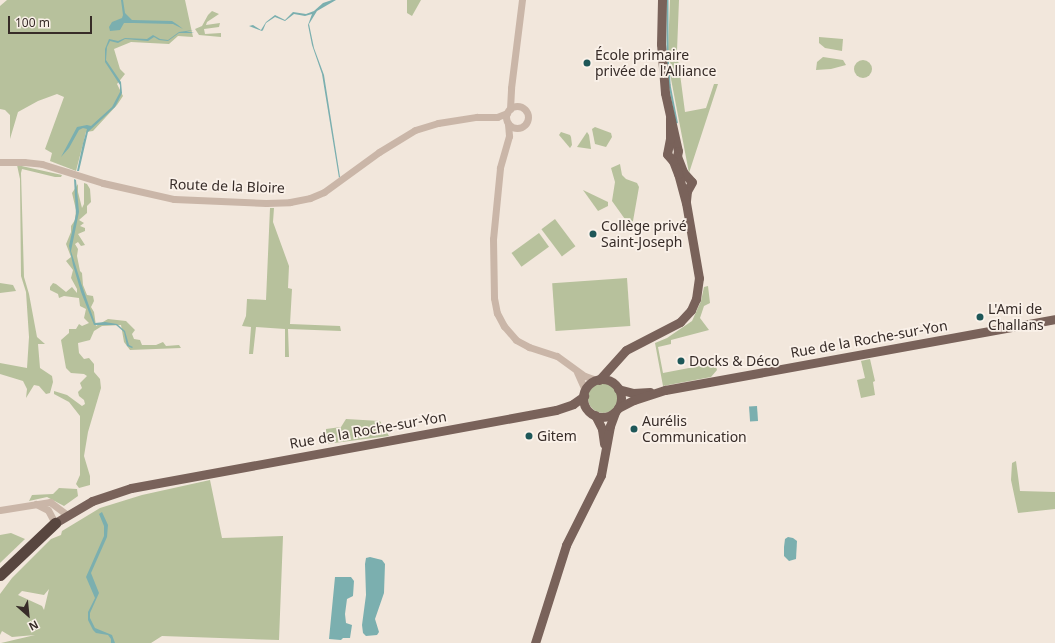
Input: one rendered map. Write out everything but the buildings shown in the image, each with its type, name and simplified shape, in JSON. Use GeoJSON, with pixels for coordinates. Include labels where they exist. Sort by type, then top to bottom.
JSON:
{"type":"FeatureCollection","features":[{"type":"Feature","properties":{"kind":"highway"},"geometry":{"type":"LineString","coordinates":[[0,575],[55,523]]}},
{"type":"Feature","properties":{"kind":"main road"},"geometry":{"type":"LineString","coordinates":[[662,0],[662,70],[675,154]]}},
{"type":"Feature","properties":{"kind":"main road"},"geometry":{"type":"LineString","coordinates":[[605,453],[602,429],[593,414],[586,408],[584,393],[590,384],[598,380],[621,354],[631,346],[680,322],[696,300],[699,278],[686,203],[684,182],[673,146],[668,148],[670,139],[670,118]]}},
{"type":"Feature","properties":{"kind":"main road","name":"Rue de la Roche-sur-Yon"},"geometry":{"type":"LineString","coordinates":[[617,387],[633,393],[665,390],[1055,319]]}},
{"type":"Feature","properties":{"kind":"main road"},"geometry":{"type":"LineString","coordinates":[[535,643],[566,545],[601,475],[605,453],[621,398],[617,387],[614,370],[616,361]]}},
{"type":"Feature","properties":{"kind":"main road"},"geometry":{"type":"LineString","coordinates":[[598,380],[608,380],[617,387]]}},
{"type":"Feature","properties":{"kind":"main road","name":"Rue de la Roche-sur-Yon"},"geometry":{"type":"LineString","coordinates":[[617,410],[634,400],[665,390]]}},
{"type":"Feature","properties":{"kind":"main road","name":"Rue de la Roche-sur-Yon"},"geometry":{"type":"LineString","coordinates":[[55,523],[66,515],[108,495],[131,488],[556,410],[573,404],[584,393]]}},
{"type":"Feature","properties":{"kind":"main road","name":"Rue de la Roche-sur-Yon"},"geometry":{"type":"LineString","coordinates":[[556,410],[570,410],[593,414]]}},
{"type":"Feature","properties":{"kind":"main road"},"geometry":{"type":"LineString","coordinates":[[593,414],[607,416],[617,410]]}},
{"type":"Feature","properties":{"kind":"street"},"geometry":{"type":"LineString","coordinates":[[522,0],[508,111],[507,123],[509,136],[500,168],[495,206],[494,298],[497,313],[504,326],[516,340],[529,347],[557,356],[585,376],[598,380]]}},
{"type":"Feature","properties":{"kind":"street"},"geometry":{"type":"LineString","coordinates":[[509,136],[517,128],[523,126],[527,120],[526,112],[521,108],[511,93]]}},
{"type":"Feature","properties":{"kind":"street"},"geometry":{"type":"LineString","coordinates":[[508,111],[516,107],[521,108]]}},
{"type":"Feature","properties":{"kind":"street","name":"Route de la Bloire"},"geometry":{"type":"LineString","coordinates":[[0,162],[42,164],[103,183],[174,199],[285,203],[301,201],[324,192],[379,152],[415,130],[438,123],[460,119],[497,117],[508,111]]}},
{"type":"Feature","properties":{"kind":"street"},"geometry":{"type":"LineString","coordinates":[[497,117],[517,128]]}},
{"type":"Feature","properties":{"kind":"street"},"geometry":{"type":"LineString","coordinates":[[575,369],[581,379],[584,393]]}},
{"type":"Feature","properties":{"kind":"street"},"geometry":{"type":"LineString","coordinates":[[0,510],[50,502],[66,515]]}},
{"type":"Feature","properties":{"kind":"street"},"geometry":{"type":"LineString","coordinates":[[36,504],[48,510],[55,523]]}},
{"type":"Feature","properties":{"kind":"green space"},"geometry":{"type":"Polygon","coordinates":[[[7,0],[185,0],[193,37],[178,36],[169,44],[131,42],[114,49],[120,69],[125,74],[117,84],[123,96],[117,105],[93,131],[86,132],[76,171],[50,161],[52,153],[45,149],[64,97],[57,94],[38,101],[18,112],[10,139],[10,115],[5,110],[0,109],[0,6],[7,0]]]}},
{"type":"Feature","properties":{"kind":"green space"},"geometry":{"type":"Polygon","coordinates":[[[407,0],[421,0],[412,16],[407,13],[407,0]]]}},
{"type":"Feature","properties":{"kind":"green space"},"geometry":{"type":"Polygon","coordinates":[[[670,0],[679,0],[677,51],[685,112],[706,108],[714,84],[718,84],[689,173],[671,79],[668,50],[670,0]]]}},
{"type":"Feature","properties":{"kind":"green space"},"geometry":{"type":"Polygon","coordinates":[[[212,11],[219,14],[207,22],[206,25],[220,23],[219,27],[204,29],[205,34],[221,33],[221,37],[199,35],[195,29],[202,26],[212,11]]]}},
{"type":"Feature","properties":{"kind":"green space"},"geometry":{"type":"Polygon","coordinates":[[[819,37],[843,39],[842,51],[825,48],[819,43],[819,37]]]}},
{"type":"Feature","properties":{"kind":"green space"},"geometry":{"type":"Polygon","coordinates":[[[823,57],[843,60],[846,65],[831,69],[816,70],[817,62],[823,57]]]}},
{"type":"Feature","properties":{"kind":"green space"},"geometry":{"type":"Polygon","coordinates":[[[863,60],[869,63],[872,69],[869,75],[863,78],[857,75],[854,69],[857,63],[863,60]]]}},
{"type":"Feature","properties":{"kind":"green space"},"geometry":{"type":"Polygon","coordinates":[[[595,127],[611,133],[612,137],[606,147],[595,144],[592,129],[595,127]]]}},
{"type":"Feature","properties":{"kind":"green space"},"geometry":{"type":"Polygon","coordinates":[[[561,132],[570,135],[572,145],[570,148],[559,135],[561,132]]]}},
{"type":"Feature","properties":{"kind":"green space"},"geometry":{"type":"Polygon","coordinates":[[[587,132],[589,135],[591,149],[577,147],[587,132]]]}},
{"type":"Feature","properties":{"kind":"green space"},"geometry":{"type":"Polygon","coordinates":[[[620,164],[622,175],[626,179],[637,183],[639,187],[633,221],[629,223],[612,201],[615,182],[611,168],[620,164]]]}},
{"type":"Feature","properties":{"kind":"green space"},"geometry":{"type":"Polygon","coordinates":[[[17,165],[62,175],[61,177],[55,177],[22,169],[21,173],[24,277],[29,294],[37,337],[45,344],[38,344],[40,368],[52,376],[53,382],[50,393],[46,394],[39,386],[34,385],[26,398],[27,389],[23,381],[0,374],[0,363],[27,368],[29,337],[26,292],[21,276],[20,179],[17,165]]]}},
{"type":"Feature","properties":{"kind":"green space"},"geometry":{"type":"Polygon","coordinates":[[[84,183],[87,184],[90,189],[91,202],[87,206],[87,213],[79,220],[84,223],[80,226],[85,228],[85,231],[78,234],[85,245],[81,246],[78,242],[75,244],[78,249],[77,256],[80,271],[82,273],[83,285],[87,295],[93,296],[94,301],[91,307],[94,312],[96,326],[108,319],[126,321],[135,330],[132,334],[134,339],[140,340],[142,345],[156,345],[163,342],[166,346],[179,345],[181,348],[130,350],[124,342],[121,325],[102,326],[94,331],[90,340],[78,343],[79,353],[84,359],[89,358],[94,364],[94,372],[100,379],[101,388],[88,432],[84,456],[90,476],[90,485],[79,488],[76,484],[80,475],[80,416],[69,402],[54,394],[54,391],[67,395],[82,406],[85,404],[78,392],[82,388],[80,383],[87,376],[84,374],[71,373],[66,368],[61,340],[69,333],[69,329],[76,329],[79,324],[82,326],[89,323],[84,318],[86,309],[80,306],[79,298],[64,296],[59,298],[58,294],[50,290],[50,287],[53,283],[66,292],[72,287],[77,293],[77,289],[71,278],[73,270],[66,261],[71,257],[66,244],[71,232],[71,226],[75,220],[76,210],[72,193],[78,184],[78,192],[82,208],[84,204],[84,183]]]}},
{"type":"Feature","properties":{"kind":"green space"},"geometry":{"type":"Polygon","coordinates":[[[583,190],[608,202],[608,206],[598,211],[583,190]]]}},
{"type":"Feature","properties":{"kind":"green space"},"geometry":{"type":"Polygon","coordinates":[[[270,208],[274,208],[273,222],[289,266],[288,288],[292,289],[290,324],[340,326],[341,331],[288,329],[289,357],[285,357],[285,329],[256,327],[253,354],[249,354],[251,327],[242,326],[246,316],[247,299],[266,300],[270,208]]]}},
{"type":"Feature","properties":{"kind":"green space"},"geometry":{"type":"Polygon","coordinates":[[[555,219],[575,246],[562,256],[541,229],[555,219]]]}},
{"type":"Feature","properties":{"kind":"green space"},"geometry":{"type":"Polygon","coordinates":[[[539,233],[549,247],[521,267],[511,253],[539,233]]]}},
{"type":"Feature","properties":{"kind":"green space"},"geometry":{"type":"Polygon","coordinates":[[[627,278],[630,326],[556,331],[552,283],[627,278]]]}},
{"type":"Feature","properties":{"kind":"green space"},"geometry":{"type":"Polygon","coordinates":[[[0,283],[13,285],[16,291],[0,293],[0,283]]]}},
{"type":"Feature","properties":{"kind":"green space"},"geometry":{"type":"Polygon","coordinates":[[[708,286],[710,303],[704,306],[700,318],[709,330],[671,340],[671,344],[658,347],[663,373],[715,363],[717,370],[711,377],[663,386],[655,343],[667,338],[692,321],[701,301],[704,287],[708,286]]]}},
{"type":"Feature","properties":{"kind":"green space"},"geometry":{"type":"Polygon","coordinates":[[[870,359],[875,381],[873,382],[875,395],[861,398],[857,380],[865,378],[861,361],[870,359]]]}},
{"type":"Feature","properties":{"kind":"green space"},"geometry":{"type":"Polygon","coordinates":[[[603,383],[614,387],[618,398],[614,409],[603,413],[592,409],[588,398],[592,387],[603,383]]]}},
{"type":"Feature","properties":{"kind":"green space"},"geometry":{"type":"Polygon","coordinates":[[[346,419],[380,421],[389,436],[326,444],[326,429],[341,427],[346,419]]]}},
{"type":"Feature","properties":{"kind":"green space"},"geometry":{"type":"Polygon","coordinates":[[[1016,461],[1020,491],[1055,492],[1055,509],[1018,513],[1011,480],[1012,463],[1016,461]]]}},
{"type":"Feature","properties":{"kind":"green space"},"geometry":{"type":"Polygon","coordinates":[[[210,480],[222,538],[283,536],[279,640],[162,636],[151,643],[1,643],[35,635],[12,637],[2,631],[0,635],[0,594],[12,578],[51,539],[61,535],[62,531],[100,508],[142,495],[210,480]],[[49,589],[44,595],[22,591],[18,595],[42,606],[44,610],[49,589]]]}},
{"type":"Feature","properties":{"kind":"green space"},"geometry":{"type":"Polygon","coordinates":[[[59,488],[77,489],[78,496],[64,506],[47,497],[29,501],[32,495],[53,494],[59,488]]]}},
{"type":"Feature","properties":{"kind":"green space"},"geometry":{"type":"Polygon","coordinates":[[[11,533],[25,539],[0,563],[0,535],[11,533]]]}},
{"type":"Feature","properties":{"kind":"water"},"geometry":{"type":"Polygon","coordinates":[[[121,0],[123,0],[125,13],[132,20],[172,21],[183,29],[173,24],[124,23],[120,30],[110,31],[109,27],[112,22],[122,18],[121,0]]]}},
{"type":"Feature","properties":{"kind":"water"},"geometry":{"type":"Polygon","coordinates":[[[336,0],[317,11],[309,24],[314,48],[324,75],[339,178],[322,74],[312,45],[308,25],[312,14],[305,16],[294,14],[285,21],[275,17],[266,23],[262,31],[249,26],[253,25],[261,30],[266,22],[275,15],[285,20],[293,12],[306,14],[314,11],[323,3],[336,0]]]}},
{"type":"Feature","properties":{"kind":"water"},"geometry":{"type":"Polygon","coordinates":[[[193,30],[186,32],[194,32],[190,33],[179,33],[168,41],[159,40],[154,37],[148,41],[125,39],[118,43],[110,41],[107,47],[106,60],[121,82],[122,93],[115,107],[88,132],[79,171],[77,171],[87,129],[83,128],[79,130],[69,148],[61,157],[77,127],[87,125],[91,126],[112,107],[120,92],[120,85],[105,62],[105,49],[109,39],[118,41],[125,38],[147,39],[153,35],[160,39],[168,40],[179,32],[193,30]]]}},
{"type":"Feature","properties":{"kind":"water"},"geometry":{"type":"Polygon","coordinates":[[[74,179],[76,180],[79,212],[71,251],[81,283],[95,323],[105,322],[117,324],[125,331],[129,345],[133,347],[132,348],[127,346],[124,332],[116,325],[94,325],[81,292],[69,246],[76,214],[74,179]]]}},
{"type":"Feature","properties":{"kind":"water"},"geometry":{"type":"Polygon","coordinates":[[[757,406],[758,421],[750,422],[749,407],[757,406]]]}},
{"type":"Feature","properties":{"kind":"water"},"geometry":{"type":"Polygon","coordinates":[[[102,512],[108,525],[107,537],[91,573],[99,593],[90,613],[90,618],[95,628],[112,635],[115,643],[111,643],[111,639],[108,635],[96,633],[88,620],[88,612],[95,598],[86,577],[104,536],[104,526],[99,514],[102,512]]]}},
{"type":"Feature","properties":{"kind":"water"},"geometry":{"type":"Polygon","coordinates":[[[788,537],[797,541],[796,559],[789,561],[784,556],[785,539],[788,537]]]}},
{"type":"Feature","properties":{"kind":"water"},"geometry":{"type":"Polygon","coordinates":[[[370,557],[382,560],[385,564],[384,593],[375,619],[379,632],[377,635],[366,636],[363,633],[362,625],[366,595],[365,564],[366,558],[370,557]]]}},
{"type":"Feature","properties":{"kind":"water"},"geometry":{"type":"Polygon","coordinates":[[[335,577],[351,577],[354,581],[353,596],[347,599],[345,614],[346,623],[352,625],[350,638],[343,638],[341,640],[329,639],[335,577]]]}},
{"type":"Feature","properties":{"kind":"waterway"},"geometry":{"type":"LineString","coordinates":[[668,0],[668,55],[670,85],[677,122]]}},
{"type":"Feature","properties":{"kind":"place","name":"École primaire privée de l'Alliance"},"geometry":{"type":"Point","coordinates":[587,63]}},
{"type":"Feature","properties":{"kind":"place","name":"Collège privé Saint-Joseph"},"geometry":{"type":"Point","coordinates":[593,234]}},
{"type":"Feature","properties":{"kind":"place","name":"L'Ami de Challans"},"geometry":{"type":"Point","coordinates":[980,317]}},
{"type":"Feature","properties":{"kind":"place","name":"Docks & Déco"},"geometry":{"type":"Point","coordinates":[681,361]}},
{"type":"Feature","properties":{"kind":"place","name":"Aurélis Communication"},"geometry":{"type":"Point","coordinates":[634,429]}},
{"type":"Feature","properties":{"kind":"place","name":"Gitem"},"geometry":{"type":"Point","coordinates":[529,436]}}]}
